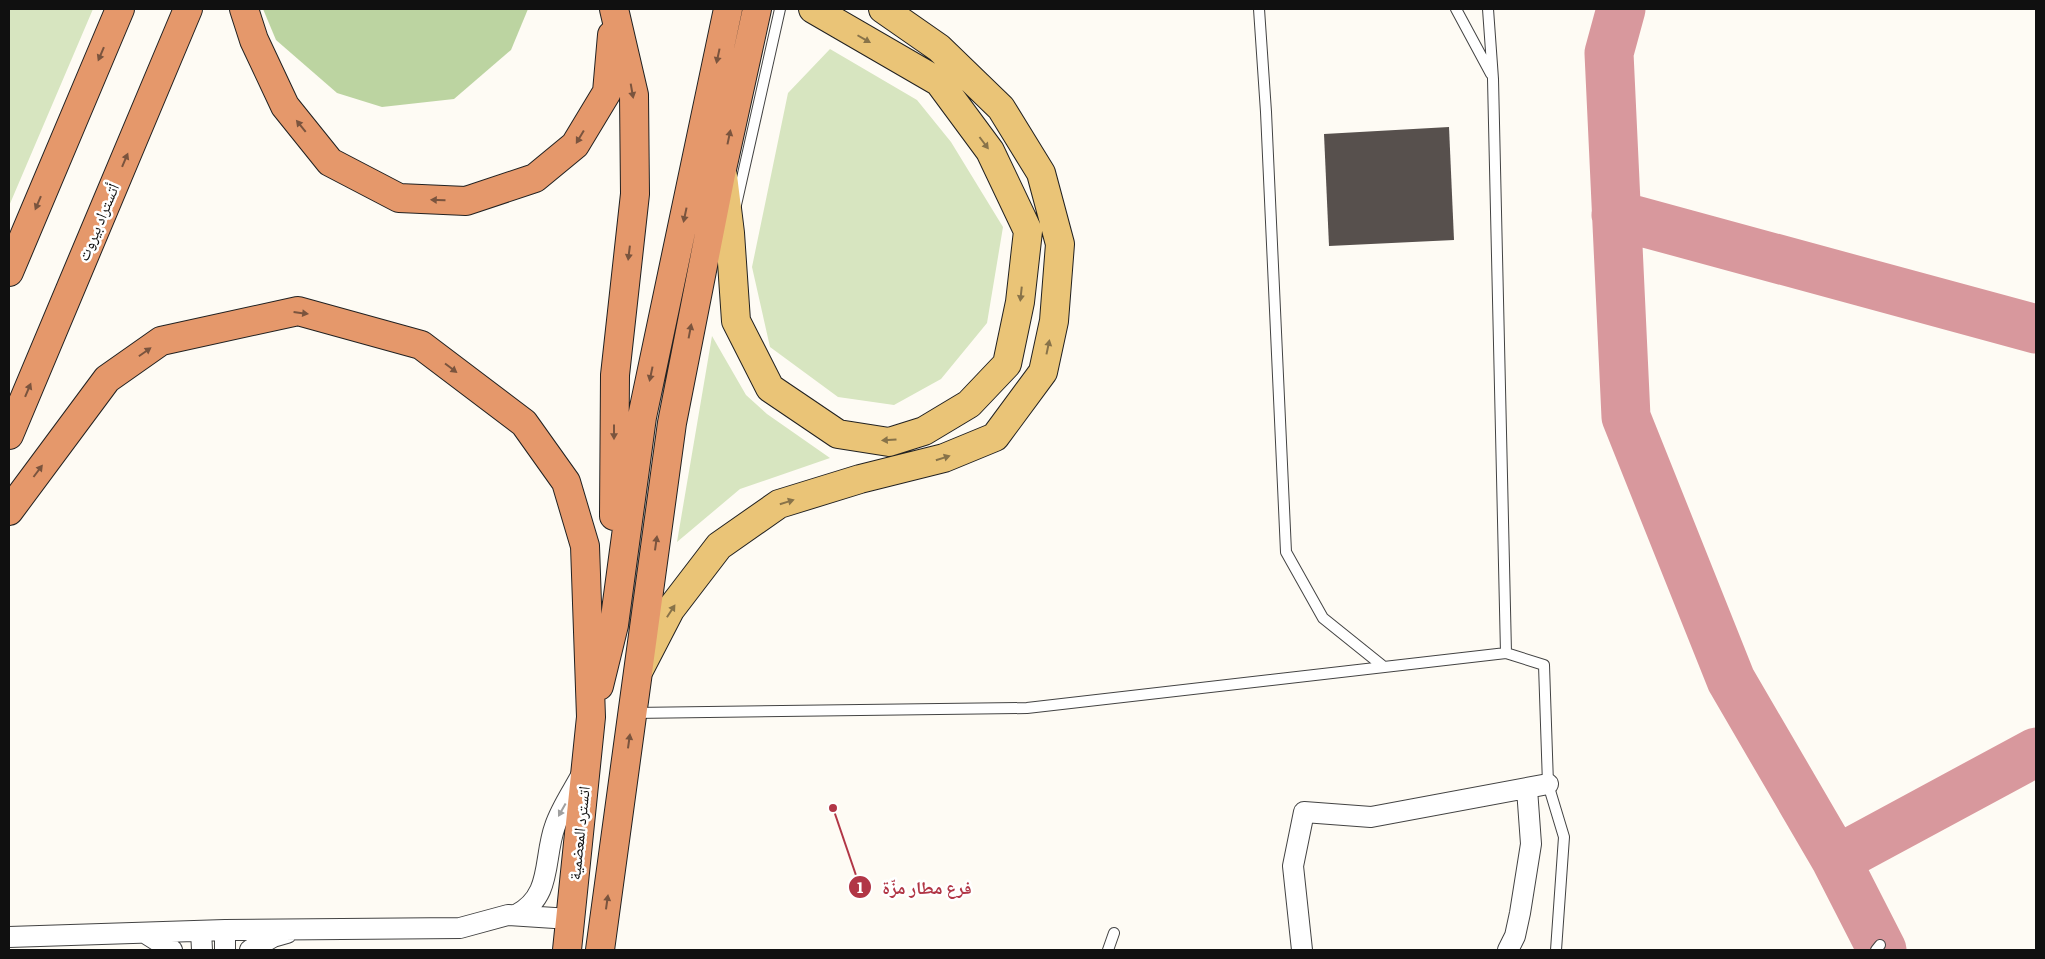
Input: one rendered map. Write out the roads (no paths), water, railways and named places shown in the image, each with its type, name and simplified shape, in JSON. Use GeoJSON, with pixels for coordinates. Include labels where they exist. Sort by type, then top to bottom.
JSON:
{"type":"FeatureCollection","features":[{"type":"Feature","properties":{"kind":"highway"},"geometry":{"type":"LineString","coordinates":[[9,272],[120,9]]}},
{"type":"Feature","properties":{"kind":"highway","name":"أتستراد بيروت"},"geometry":{"type":"LineString","coordinates":[[9,435],[188,9]]}},
{"type":"Feature","properties":{"kind":"highway"},"geometry":{"type":"LineString","coordinates":[[244,9],[254,40],[285,106],[330,162],[399,198],[466,201],[535,178],[576,145],[607,92],[614,9]]}},
{"type":"Feature","properties":{"kind":"highway"},"geometry":{"type":"LineString","coordinates":[[614,9],[634,95],[635,194],[615,375],[614,625]]}},
{"type":"Feature","properties":{"kind":"highway"},"geometry":{"type":"LineString","coordinates":[[591,716],[614,625],[642,417],[728,9]]}},
{"type":"Feature","properties":{"kind":"highway"},"geometry":{"type":"LineString","coordinates":[[600,950],[672,423],[722,169],[756,9]]}},
{"type":"Feature","properties":{"kind":"highway"},"geometry":{"type":"LineString","coordinates":[[9,510],[107,379],[161,341],[298,311],[421,345],[524,423],[566,482],[585,546],[591,716]]}},
{"type":"Feature","properties":{"kind":"highway","name":"اتسترد المعضمية"},"geometry":{"type":"LineString","coordinates":[[567,950],[591,716]]}},
{"type":"Feature","properties":{"kind":"main road"},"geometry":{"type":"LineString","coordinates":[[639,669],[670,610],[719,546],[779,504],[860,479],[944,458],[995,437],[1043,372],[1054,321],[1060,244],[1042,173],[1001,108],[939,48],[883,9]]}},
{"type":"Feature","properties":{"kind":"main road"},"geometry":{"type":"LineString","coordinates":[[722,169],[730,233],[736,321],[770,388],[838,434],[890,442],[924,431],[969,404],[1007,364],[1020,302],[1028,231],[990,151],[939,82],[817,11]]}},
{"type":"Feature","properties":{"kind":"street"},"geometry":{"type":"LineString","coordinates":[[516,915],[532,904],[539,894],[554,826],[586,768]]}},
{"type":"Feature","properties":{"kind":"street"},"geometry":{"type":"LineString","coordinates":[[1302,950],[1293,866],[1304,812],[1371,816],[1548,784]]}},
{"type":"Feature","properties":{"kind":"street"},"geometry":{"type":"LineString","coordinates":[[1508,950],[1515,936],[1520,913],[1531,844],[1527,788]]}},
{"type":"Feature","properties":{"kind":"street"},"geometry":{"type":"LineString","coordinates":[[9,937],[145,933],[202,941],[225,930],[460,928],[499,916],[516,915],[570,919]]}},
{"type":"Feature","properties":{"kind":"street"},"geometry":{"type":"LineString","coordinates":[[250,950],[273,938],[298,929]]}},
{"type":"Feature","properties":{"kind":"street"},"geometry":{"type":"LineString","coordinates":[[225,930],[225,950]]}},
{"type":"Feature","properties":{"kind":"street"},"geometry":{"type":"LineString","coordinates":[[145,933],[172,950]]}},
{"type":"Feature","properties":{"kind":"lane"},"geometry":{"type":"LineString","coordinates":[[730,233],[780,9]]}},
{"type":"Feature","properties":{"kind":"lane"},"geometry":{"type":"LineString","coordinates":[[1259,9],[1266,112],[1286,552],[1323,618],[1384,667]]}},
{"type":"Feature","properties":{"kind":"lane"},"geometry":{"type":"LineString","coordinates":[[1456,9],[1493,79]]}},
{"type":"Feature","properties":{"kind":"lane"},"geometry":{"type":"LineString","coordinates":[[1488,9],[1493,79],[1506,653]]}},
{"type":"Feature","properties":{"kind":"lane"},"geometry":{"type":"LineString","coordinates":[[633,713],[1027,708],[1506,653],[1544,664],[1548,784],[1564,837],[1556,950]]}},
{"type":"Feature","properties":{"kind":"lane"},"geometry":{"type":"LineString","coordinates":[[1108,950],[1114,933]]}},
{"type":"Feature","properties":{"kind":"place","name":"فرع مطار مزّة"},"geometry":{"type":"Point","coordinates":[833,808]}}]}
